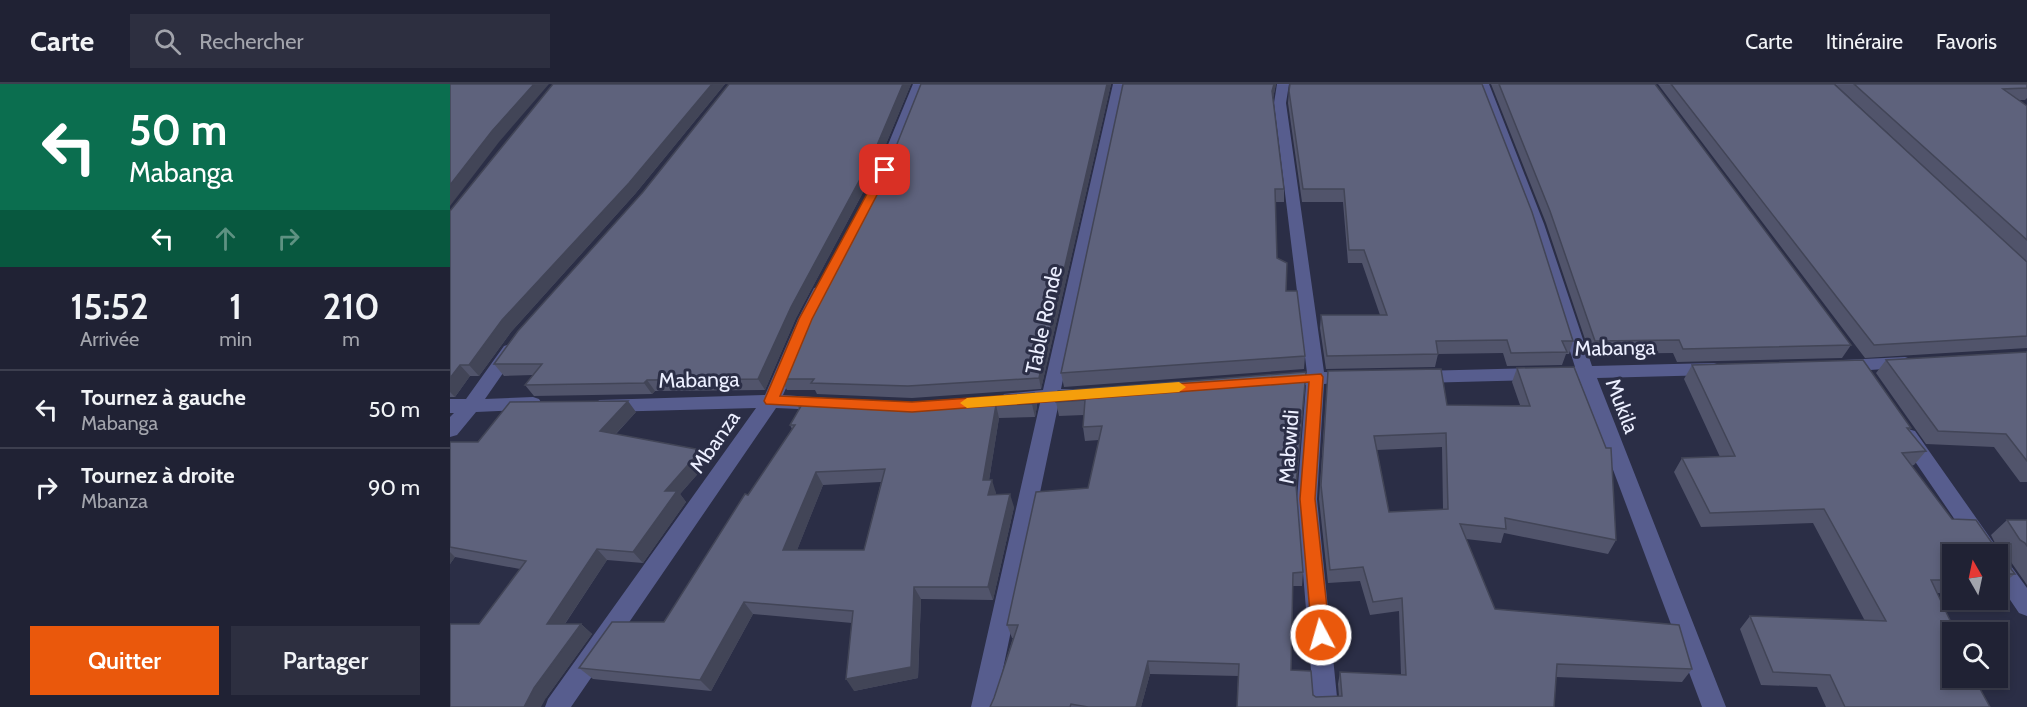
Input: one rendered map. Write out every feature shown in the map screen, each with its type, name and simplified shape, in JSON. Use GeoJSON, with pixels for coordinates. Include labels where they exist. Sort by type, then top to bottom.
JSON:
{"type":"FeatureCollection","features":[{"type":"Feature","properties":{"kind":"street"},"geometry":{"type":"LineString","coordinates":[[869,200],[885,170],[919,84]]}},
{"type":"Feature","properties":{"kind":"street","name":"Table Ronde"},"geometry":{"type":"LineString","coordinates":[[983,707],[1119,84]]}},
{"type":"Feature","properties":{"kind":"street","name":"Mabwidi"},"geometry":{"type":"LineString","coordinates":[[1283,84],[1280,103],[1316,377],[1307,499],[1326,707]]}},
{"type":"Feature","properties":{"kind":"street","name":"Mukila"},"geometry":{"type":"LineString","coordinates":[[1483,84],[1537,224],[1585,371],[1714,707]]}},
{"type":"Feature","properties":{"kind":"street","name":"Mbanza"},"geometry":{"type":"LineString","coordinates":[[557,707],[771,401],[806,319],[827,279]]}},
{"type":"Feature","properties":{"kind":"street"},"geometry":{"type":"LineString","coordinates":[[450,430],[472,404],[519,337]]}},
{"type":"Feature","properties":{"kind":"street"},"geometry":{"type":"LineString","coordinates":[[1845,347],[1872,385]]}},
{"type":"Feature","properties":{"kind":"street"},"geometry":{"type":"LineString","coordinates":[[1823,366],[1917,362]]}},
{"type":"Feature","properties":{"kind":"street","name":"Mabanga"},"geometry":{"type":"LineString","coordinates":[[1400,377],[1728,368]]}},
{"type":"Feature","properties":{"kind":"street"},"geometry":{"type":"LineString","coordinates":[[1270,381],[1316,377],[1364,377]]}},
{"type":"Feature","properties":{"kind":"street"},"geometry":{"type":"LineString","coordinates":[[993,400],[1097,393]]}},
{"type":"Feature","properties":{"kind":"street","name":"Mabanga"},"geometry":{"type":"LineString","coordinates":[[590,405],[771,401],[842,404]]}},
{"type":"Feature","properties":{"kind":"street"},"geometry":{"type":"LineString","coordinates":[[450,406],[555,405]]}},
{"type":"Feature","properties":{"kind":"street"},"geometry":{"type":"LineString","coordinates":[[1898,422],[1983,544]]}},
{"type":"Feature","properties":{"kind":"street"},"geometry":{"type":"LineString","coordinates":[[2008,579],[2027,606]]}},
{"type":"Feature","properties":{"kind":"building"},"geometry":{"type":"Polygon","coordinates":[[[450,84],[534,84],[492,131],[450,185],[450,84]]]}},
{"type":"Feature","properties":{"kind":"building"},"geometry":{"type":"Polygon","coordinates":[[[553,84],[712,84],[629,183],[502,320],[469,365],[460,365],[450,378],[450,211],[553,84]]]}},
{"type":"Feature","properties":{"kind":"building"},"geometry":{"type":"Polygon","coordinates":[[[729,84],[903,84],[872,157],[791,307],[758,379],[647,380],[644,383],[525,385],[542,364],[494,364],[518,331],[643,192],[729,84]]]}},
{"type":"Feature","properties":{"kind":"building"},"geometry":{"type":"Polygon","coordinates":[[[921,84],[1107,84],[1039,378],[908,386],[811,383],[814,379],[781,379],[811,309],[891,159],[921,84]]]}},
{"type":"Feature","properties":{"kind":"building"},"geometry":{"type":"Polygon","coordinates":[[[1123,84],[1274,84],[1272,91],[1284,189],[1275,189],[1277,258],[1287,263],[1286,291],[1297,291],[1305,356],[1061,373],[1123,84]]]}},
{"type":"Feature","properties":{"kind":"building"},"geometry":{"type":"Polygon","coordinates":[[[1290,84],[1482,84],[1532,212],[1573,341],[1562,341],[1567,352],[1511,353],[1507,340],[1436,341],[1438,354],[1327,356],[1321,315],[1387,315],[1364,250],[1349,250],[1344,189],[1303,189],[1289,91],[1290,84]]]}},
{"type":"Feature","properties":{"kind":"building"},"geometry":{"type":"Polygon","coordinates":[[[1499,84],[1655,84],[1851,345],[1683,349],[1679,340],[1595,341],[1550,211],[1499,84]]]}},
{"type":"Feature","properties":{"kind":"building"},"geometry":{"type":"Polygon","coordinates":[[[1671,84],[1834,84],[2027,262],[2027,336],[1874,345],[1671,84]]]}},
{"type":"Feature","properties":{"kind":"building"},"geometry":{"type":"Polygon","coordinates":[[[1854,84],[2027,84],[2027,88],[2003,89],[2027,106],[2027,240],[1854,84]]]}},
{"type":"Feature","properties":{"kind":"building"},"geometry":{"type":"Polygon","coordinates":[[[2027,352],[2027,461],[2006,434],[1938,431],[1886,360],[2027,352]]]}},
{"type":"Feature","properties":{"kind":"building"},"geometry":{"type":"Polygon","coordinates":[[[1863,360],[1911,428],[1907,428],[1926,451],[1902,453],[1952,519],[1976,520],[1992,543],[2011,544],[2011,569],[2015,574],[2008,574],[2008,544],[1942,544],[1942,580],[1931,580],[1942,603],[1942,610],[1945,610],[1951,622],[1942,622],[1942,688],[1980,688],[1990,707],[1845,707],[1830,675],[1773,672],[1750,616],[1886,621],[1824,509],[1710,513],[1682,458],[1735,456],[1692,365],[1863,360]]]}},
{"type":"Feature","properties":{"kind":"building"},"geometry":{"type":"Polygon","coordinates":[[[1574,367],[1606,448],[1611,448],[1616,540],[1505,518],[1506,529],[1460,524],[1495,609],[1679,625],[1692,669],[1557,664],[1554,707],[1237,707],[1239,664],[1148,661],[1136,707],[1088,707],[1071,704],[1070,707],[990,707],[1018,625],[1007,625],[1036,492],[1088,488],[1102,426],[1083,427],[1085,400],[1056,402],[1058,391],[1306,372],[1296,485],[1303,572],[1293,573],[1291,670],[1311,671],[1313,695],[1316,697],[1342,696],[1340,672],[1406,675],[1402,598],[1373,602],[1363,567],[1330,570],[1321,485],[1328,371],[1441,369],[1447,405],[1530,406],[1517,368],[1574,367]],[[1446,433],[1374,436],[1389,512],[1448,509],[1446,433]]]}},
{"type":"Feature","properties":{"kind":"building"},"geometry":{"type":"Polygon","coordinates":[[[1034,393],[1032,404],[996,405],[983,480],[992,480],[988,495],[1010,494],[988,587],[914,587],[911,667],[846,679],[853,611],[744,602],[700,680],[579,668],[612,622],[664,622],[745,494],[748,495],[795,425],[790,425],[801,406],[796,403],[799,398],[907,403],[1034,393]],[[885,469],[816,472],[783,550],[864,550],[885,469]]]}},
{"type":"Feature","properties":{"kind":"building"},"geometry":{"type":"Polygon","coordinates":[[[628,401],[600,431],[701,450],[665,491],[677,491],[633,552],[597,549],[547,624],[581,624],[534,688],[524,707],[450,707],[450,624],[479,624],[526,561],[450,547],[450,442],[478,442],[510,402],[628,401]]]}},
{"type":"Feature","properties":{"kind":"building"},"geometry":{"type":"Polygon","coordinates":[[[2007,520],[2027,520],[2027,546],[2020,540],[2007,520]]]}},
{"type":"Feature","properties":{"kind":"slow traffic"},"geometry":{"type":"LineString","coordinates":[[967,403],[1179,387]]}},
{"type":"Feature","properties":{"kind":"route"},"geometry":{"type":"LineString","coordinates":[[885,170],[806,319],[771,401],[912,407],[1316,377],[1307,499],[1321,635]]}}]}
